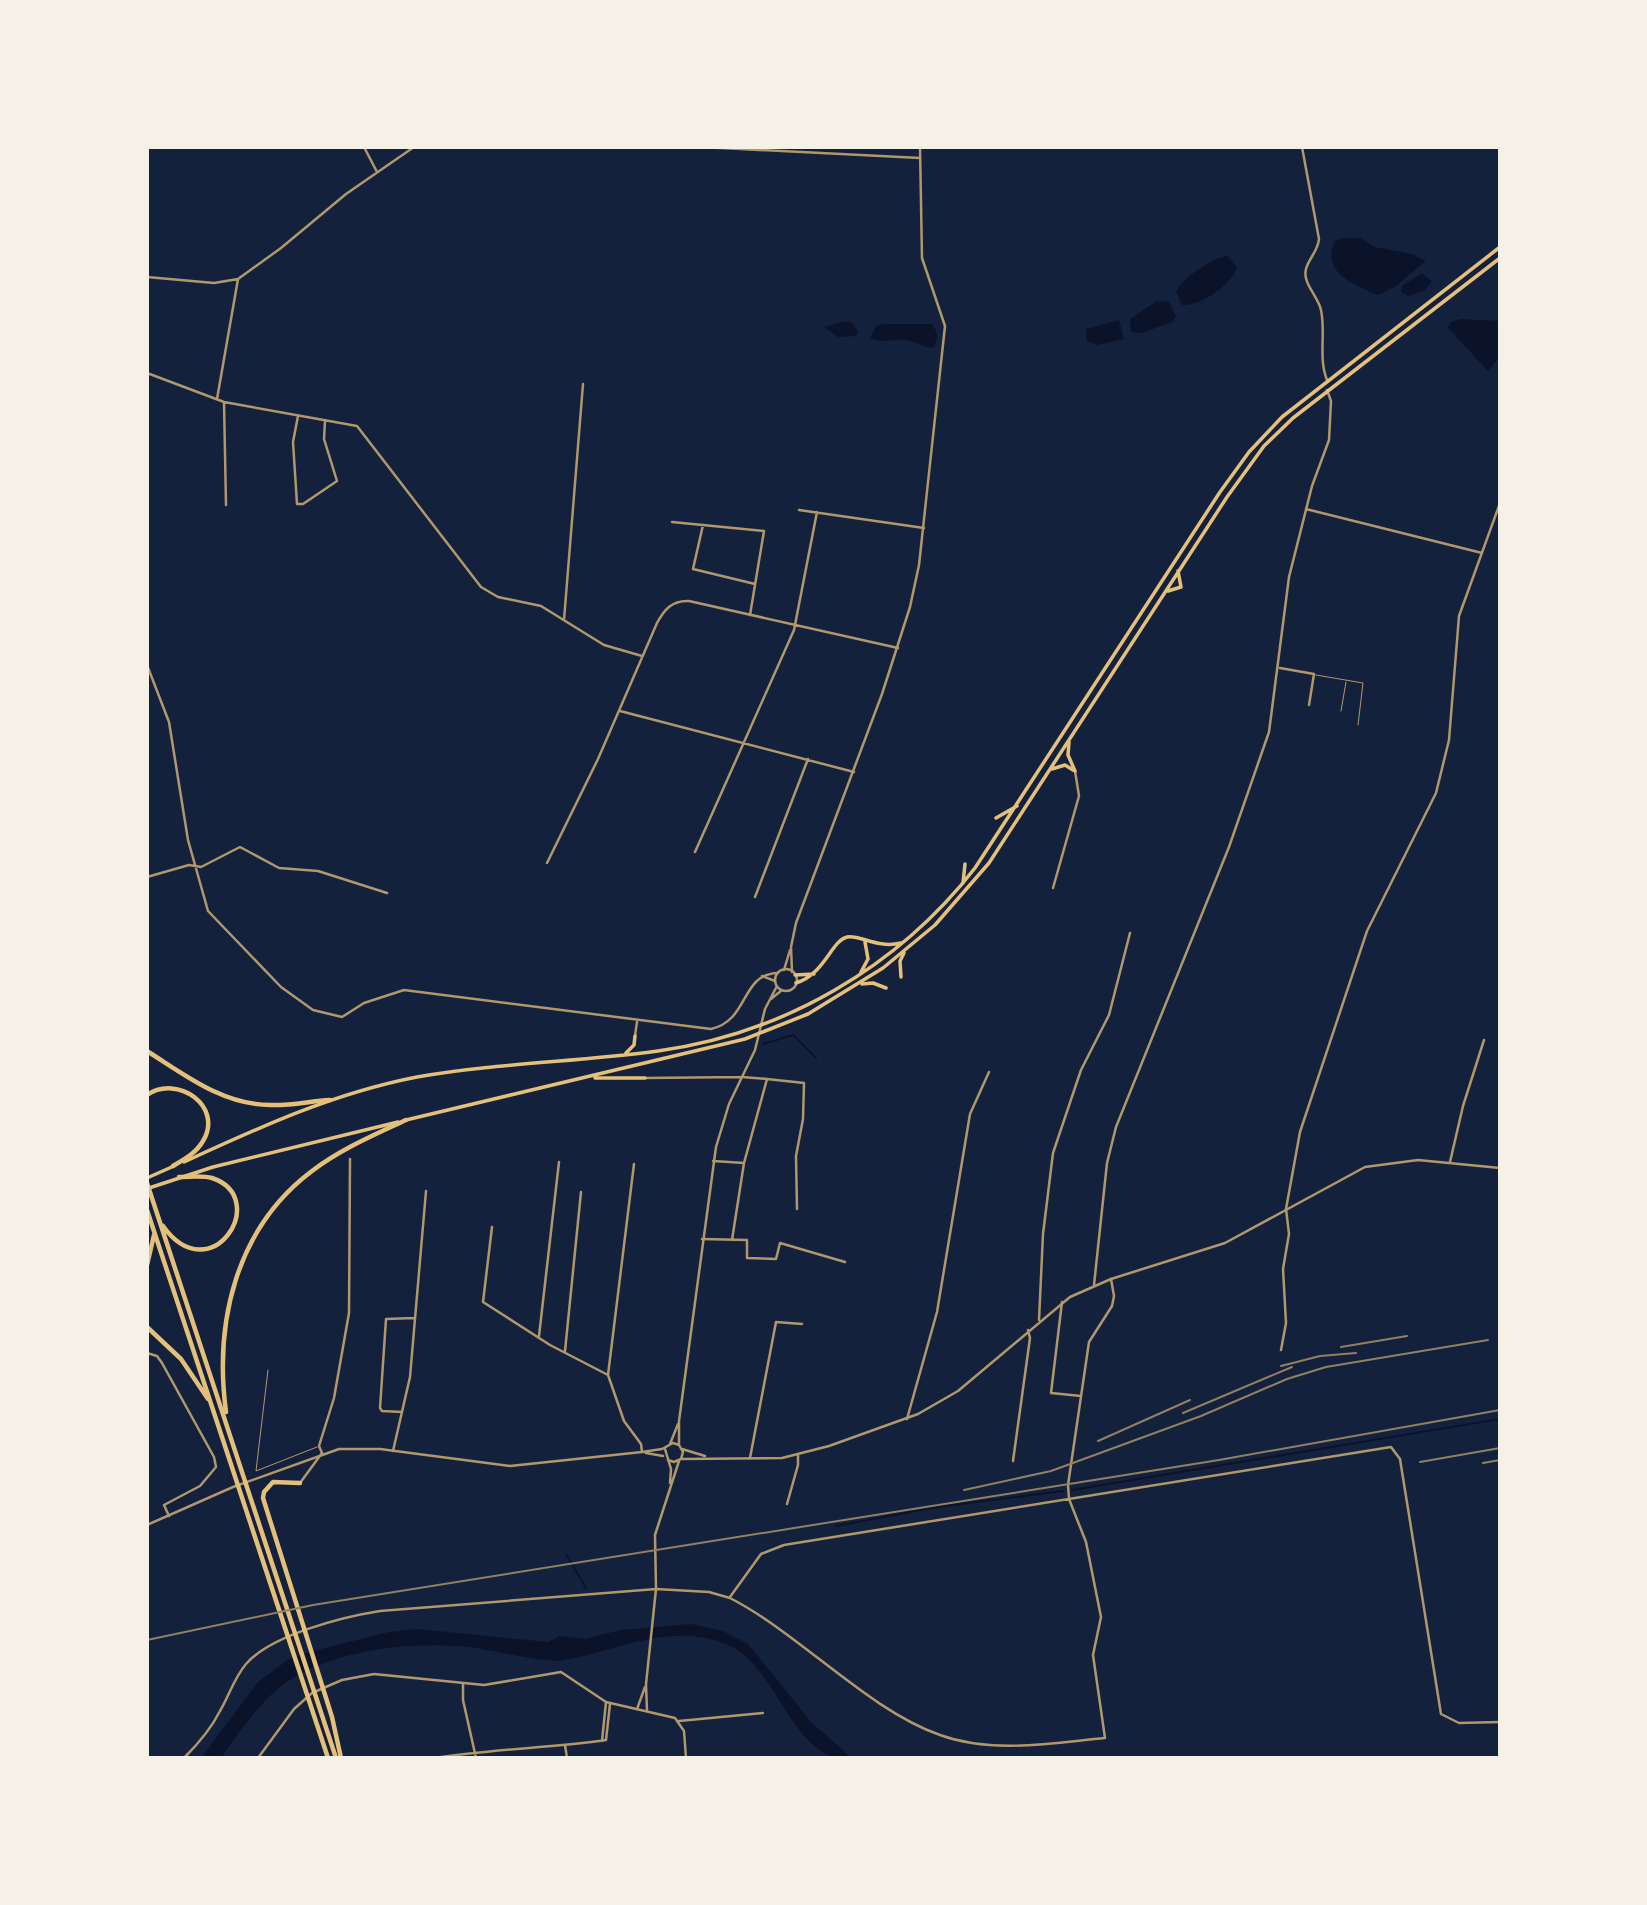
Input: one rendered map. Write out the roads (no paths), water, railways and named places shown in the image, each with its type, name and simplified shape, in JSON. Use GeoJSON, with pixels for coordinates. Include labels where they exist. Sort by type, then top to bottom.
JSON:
{"type":"FeatureCollection","features":[{"type":"Feature","properties":{"kind":"highway"},"geometry":{"type":"LineString","coordinates":[[147,1051],[209,1089],[246,1103],[283,1105],[330,1100]]}},
{"type":"Feature","properties":{"kind":"highway"},"geometry":{"type":"LineString","coordinates":[[147,1095],[166,1087],[185,1090],[198,1098],[205,1112],[208,1129],[203,1142],[191,1155],[173,1166]]}},
{"type":"Feature","properties":{"kind":"highway"},"geometry":{"type":"LineString","coordinates":[[227,1424],[223,1388],[223,1329],[233,1283],[253,1238],[278,1202],[311,1172],[363,1139],[407,1120]]}},
{"type":"Feature","properties":{"kind":"highway"},"geometry":{"type":"LineString","coordinates":[[160,1222],[178,1241],[198,1249],[220,1243],[234,1227],[236,1204],[226,1187],[211,1178],[180,1177]]}},
{"type":"Feature","properties":{"kind":"highway"},"geometry":{"type":"LineString","coordinates":[[147,1181],[339,1758]]}},
{"type":"Feature","properties":{"kind":"highway"},"geometry":{"type":"LineString","coordinates":[[147,1210],[328,1758]]}},
{"type":"Feature","properties":{"kind":"highway"},"geometry":{"type":"LineString","coordinates":[[147,1265],[153,1250],[154,1230]]}},
{"type":"Feature","properties":{"kind":"highway"},"geometry":{"type":"LineString","coordinates":[[147,1327],[191,1371],[213,1409]]}},
{"type":"Feature","properties":{"kind":"highway"},"geometry":{"type":"LineString","coordinates":[[300,1483],[273,1482],[264,1492],[263,1498],[326,1698],[339,1758]]}},
{"type":"Feature","properties":{"kind":"main road"},"geometry":{"type":"LineString","coordinates":[[147,1181],[173,1166],[330,1100],[434,1075],[678,1048],[775,1020],[817,1001],[858,976],[903,943],[962,885],[1018,805],[1238,467],[1282,416],[1500,247]]}},
{"type":"Feature","properties":{"kind":"main road"},"geometry":{"type":"LineString","coordinates":[[147,1189],[180,1177],[407,1120],[745,1039],[808,1014],[860,984],[935,925],[972,885],[1252,461],[1278,432],[1327,390],[1500,258]]}},
{"type":"Feature","properties":{"kind":"main road"},"geometry":{"type":"LineString","coordinates":[[1166,591],[1181,587],[1178,571]]}},
{"type":"Feature","properties":{"kind":"main road"},"geometry":{"type":"LineString","coordinates":[[1069,740],[1068,755],[1075,771]]}},
{"type":"Feature","properties":{"kind":"main road"},"geometry":{"type":"LineString","coordinates":[[1048,773],[1061,765],[1075,771]]}},
{"type":"Feature","properties":{"kind":"main road"},"geometry":{"type":"LineString","coordinates":[[996,818],[1018,805]]}},
{"type":"Feature","properties":{"kind":"main road"},"geometry":{"type":"LineString","coordinates":[[962,885],[965,864]]}},
{"type":"Feature","properties":{"kind":"main road"},"geometry":{"type":"LineString","coordinates":[[796,984],[816,973],[843,939],[852,937],[881,946],[903,943]]}},
{"type":"Feature","properties":{"kind":"main road"},"geometry":{"type":"LineString","coordinates":[[858,976],[868,958],[864,942]]}},
{"type":"Feature","properties":{"kind":"main road"},"geometry":{"type":"LineString","coordinates":[[901,977],[900,961],[905,951]]}},
{"type":"Feature","properties":{"kind":"main road"},"geometry":{"type":"LineString","coordinates":[[794,973],[805,977],[816,973]]}},
{"type":"Feature","properties":{"kind":"main road"},"geometry":{"type":"LineString","coordinates":[[860,984],[873,983],[886,988]]}},
{"type":"Feature","properties":{"kind":"main road"},"geometry":{"type":"LineString","coordinates":[[625,1055],[634,1045],[635,1036]]}},
{"type":"Feature","properties":{"kind":"main road"},"geometry":{"type":"LineString","coordinates":[[589,1078],[645,1078]]}},
{"type":"Feature","properties":{"kind":"street"},"geometry":{"type":"LineString","coordinates":[[364,147],[378,172]]}},
{"type":"Feature","properties":{"kind":"street"},"geometry":{"type":"LineString","coordinates":[[147,278],[214,283],[238,279],[414,147]]}},
{"type":"Feature","properties":{"kind":"street"},"geometry":{"type":"LineString","coordinates":[[702,147],[920,158]]}},
{"type":"Feature","properties":{"kind":"street"},"geometry":{"type":"LineString","coordinates":[[832,147],[832,153]]}},
{"type":"Feature","properties":{"kind":"street"},"geometry":{"type":"LineString","coordinates":[[784,970],[799,914],[898,648],[915,586],[924,528],[945,326],[922,258],[920,147]]}},
{"type":"Feature","properties":{"kind":"street"},"geometry":{"type":"LineString","coordinates":[[1302,147],[1319,239],[1306,276],[1321,311],[1323,370],[1328,380]]}},
{"type":"Feature","properties":{"kind":"street"},"geometry":{"type":"LineString","coordinates":[[217,399],[238,279]]}},
{"type":"Feature","properties":{"kind":"street"},"geometry":{"type":"LineString","coordinates":[[147,373],[224,402],[357,426],[472,578],[494,595],[537,605],[604,645],[642,656]]}},
{"type":"Feature","properties":{"kind":"street"},"geometry":{"type":"LineString","coordinates":[[564,620],[583,384]]}},
{"type":"Feature","properties":{"kind":"street"},"geometry":{"type":"LineString","coordinates":[[1094,1285],[1107,1163],[1116,1127],[1254,779],[1269,732],[1280,668],[1285,601],[1306,509],[1329,440],[1331,401],[1327,390]]}},
{"type":"Feature","properties":{"kind":"street"},"geometry":{"type":"LineString","coordinates":[[224,402],[226,505]]}},
{"type":"Feature","properties":{"kind":"street"},"geometry":{"type":"LineString","coordinates":[[298,416],[293,442],[297,504],[303,504],[337,481],[324,439],[325,421]]}},
{"type":"Feature","properties":{"kind":"street"},"geometry":{"type":"LineString","coordinates":[[1281,1350],[1286,1323],[1283,1269],[1289,1234],[1286,1209],[1300,1132],[1359,952],[1436,793],[1449,740],[1457,626],[1500,503]]}},
{"type":"Feature","properties":{"kind":"street"},"geometry":{"type":"LineString","coordinates":[[1306,509],[1482,553]]}},
{"type":"Feature","properties":{"kind":"street"},"geometry":{"type":"LineString","coordinates":[[799,510],[924,528]]}},
{"type":"Feature","properties":{"kind":"street"},"geometry":{"type":"LineString","coordinates":[[695,852],[795,624],[817,512]]}},
{"type":"Feature","properties":{"kind":"street"},"geometry":{"type":"LineString","coordinates":[[672,522],[764,531],[750,615]]}},
{"type":"Feature","properties":{"kind":"street"},"geometry":{"type":"LineString","coordinates":[[703,525],[693,569],[755,584]]}},
{"type":"Feature","properties":{"kind":"street"},"geometry":{"type":"LineString","coordinates":[[547,863],[661,617],[676,602],[689,601],[898,648]]}},
{"type":"Feature","properties":{"kind":"street"},"geometry":{"type":"LineString","coordinates":[[147,665],[172,731],[177,780],[195,866],[214,919],[281,987],[313,1010],[342,1017],[364,1003],[404,990],[692,1029],[720,1027],[739,1013],[752,985],[762,976],[784,970],[794,973]]}},
{"type":"Feature","properties":{"kind":"street"},"geometry":{"type":"LineString","coordinates":[[1280,668],[1314,674],[1309,705]]}},
{"type":"Feature","properties":{"kind":"street"},"geometry":{"type":"LineString","coordinates":[[619,711],[854,772]]}},
{"type":"Feature","properties":{"kind":"street"},"geometry":{"type":"LineString","coordinates":[[755,897],[808,759]]}},
{"type":"Feature","properties":{"kind":"street"},"geometry":{"type":"LineString","coordinates":[[1053,888],[1079,796],[1075,771]]}},
{"type":"Feature","properties":{"kind":"street"},"geometry":{"type":"LineString","coordinates":[[147,877],[201,867],[240,847],[279,867],[318,870],[387,892]]}},
{"type":"Feature","properties":{"kind":"street"},"geometry":{"type":"LineString","coordinates":[[1039,1320],[1043,1234],[1052,1153],[1081,1070],[1109,1015],[1129,933]]}},
{"type":"Feature","properties":{"kind":"street"},"geometry":{"type":"LineString","coordinates":[[769,1001],[782,990],[792,989],[796,984],[791,947]]}},
{"type":"Feature","properties":{"kind":"street"},"geometry":{"type":"LineString","coordinates":[[778,973],[775,981],[782,990]]}},
{"type":"Feature","properties":{"kind":"street"},"geometry":{"type":"LineString","coordinates":[[762,976],[775,981]]}},
{"type":"Feature","properties":{"kind":"street"},"geometry":{"type":"LineString","coordinates":[[647,1711],[646,1684],[656,1589],[654,1535],[680,1460],[679,1422],[713,1161],[724,1119],[757,1045],[769,1001],[777,986]]}},
{"type":"Feature","properties":{"kind":"street"},"geometry":{"type":"LineString","coordinates":[[635,1036],[637,1022]]}},
{"type":"Feature","properties":{"kind":"street"},"geometry":{"type":"LineString","coordinates":[[1450,1162],[1483,1040]]}},
{"type":"Feature","properties":{"kind":"street"},"geometry":{"type":"LineString","coordinates":[[907,1419],[937,1312],[970,1114],[989,1072]]}},
{"type":"Feature","properties":{"kind":"street"},"geometry":{"type":"LineString","coordinates":[[645,1078],[742,1077],[804,1083],[803,1119],[796,1156],[797,1209]]}},
{"type":"Feature","properties":{"kind":"street"},"geometry":{"type":"LineString","coordinates":[[732,1240],[744,1163],[767,1079]]}},
{"type":"Feature","properties":{"kind":"street"},"geometry":{"type":"LineString","coordinates":[[322,1453],[320,1446],[334,1398],[349,1313],[350,1159]]}},
{"type":"Feature","properties":{"kind":"street"},"geometry":{"type":"LineString","coordinates":[[642,1452],[680,1460],[708,1456],[750,1458],[798,1455],[907,1419],[958,1391],[1062,1302],[1094,1285],[1207,1250],[1247,1232],[1365,1167],[1408,1160],[1500,1168]]}},
{"type":"Feature","properties":{"kind":"street"},"geometry":{"type":"LineString","coordinates":[[713,1161],[744,1163]]}},
{"type":"Feature","properties":{"kind":"street"},"geometry":{"type":"LineString","coordinates":[[540,1336],[559,1162]]}},
{"type":"Feature","properties":{"kind":"street"},"geometry":{"type":"LineString","coordinates":[[634,1164],[608,1375],[624,1421],[641,1444],[642,1452]]}},
{"type":"Feature","properties":{"kind":"street"},"geometry":{"type":"LineString","coordinates":[[393,1451],[410,1377],[426,1191]]}},
{"type":"Feature","properties":{"kind":"street"},"geometry":{"type":"LineString","coordinates":[[565,1350],[581,1192]]}},
{"type":"Feature","properties":{"kind":"street"},"geometry":{"type":"LineString","coordinates":[[492,1227],[483,1302],[608,1375]]}},
{"type":"Feature","properties":{"kind":"street"},"geometry":{"type":"LineString","coordinates":[[702,1239],[747,1240],[747,1258],[776,1259],[780,1243],[845,1262]]}},
{"type":"Feature","properties":{"kind":"street"},"geometry":{"type":"LineString","coordinates":[[184,1758],[212,1726],[246,1664],[258,1653],[284,1639],[350,1617],[380,1611],[656,1589],[709,1592],[730,1598],[891,1710],[941,1736],[970,1742],[1022,1746],[1105,1738],[1093,1655],[1101,1617],[1086,1542],[1069,1499],[1068,1478],[1089,1342],[1112,1306],[1115,1296],[1111,1279]]}},
{"type":"Feature","properties":{"kind":"street"},"geometry":{"type":"LineString","coordinates":[[1062,1302],[1051,1393],[1081,1395]]}},
{"type":"Feature","properties":{"kind":"street"},"geometry":{"type":"LineString","coordinates":[[402,1412],[382,1411],[380,1408],[386,1319],[415,1318]]}},
{"type":"Feature","properties":{"kind":"street"},"geometry":{"type":"LineString","coordinates":[[750,1458],[776,1322],[802,1324]]}},
{"type":"Feature","properties":{"kind":"street"},"geometry":{"type":"LineString","coordinates":[[1013,1461],[1030,1339],[1028,1330]]}},
{"type":"Feature","properties":{"kind":"street"},"geometry":{"type":"LineString","coordinates":[[147,1353],[157,1356],[162,1363],[214,1457],[216,1467],[200,1486],[164,1506],[169,1516]]}},
{"type":"Feature","properties":{"kind":"street"},"geometry":{"type":"LineString","coordinates":[[670,1488],[668,1445],[679,1422]]}},
{"type":"Feature","properties":{"kind":"street"},"geometry":{"type":"LineString","coordinates":[[147,1525],[322,1453],[353,1448],[519,1466],[642,1452],[668,1445],[708,1456]]}},
{"type":"Feature","properties":{"kind":"street"},"geometry":{"type":"LineString","coordinates":[[730,1598],[751,1564],[771,1548],[1387,1447],[1396,1450],[1401,1459],[1440,1706],[1445,1718],[1459,1723],[1500,1722]]}},
{"type":"Feature","properties":{"kind":"street"},"geometry":{"type":"LineString","coordinates":[[300,1483],[322,1453]]}},
{"type":"Feature","properties":{"kind":"street"},"geometry":{"type":"LineString","coordinates":[[787,1504],[798,1455]]}},
{"type":"Feature","properties":{"kind":"street"},"geometry":{"type":"LineString","coordinates":[[258,1758],[302,1701],[342,1680],[392,1674],[463,1684],[500,1684],[561,1672],[608,1703],[679,1721],[763,1713]]}},
{"type":"Feature","properties":{"kind":"street"},"geometry":{"type":"LineString","coordinates":[[463,1684],[463,1700],[476,1758]]}},
{"type":"Feature","properties":{"kind":"street"},"geometry":{"type":"LineString","coordinates":[[637,1709],[646,1684]]}},
{"type":"Feature","properties":{"kind":"street"},"geometry":{"type":"LineString","coordinates":[[436,1758],[474,1751],[604,1740],[608,1703]]}},
{"type":"Feature","properties":{"kind":"street"},"geometry":{"type":"LineString","coordinates":[[679,1721],[684,1731],[686,1758]]}},
{"type":"Feature","properties":{"kind":"street"},"geometry":{"type":"LineString","coordinates":[[565,1745],[567,1758]]}},
{"type":"Feature","properties":{"kind":"lane"},"geometry":{"type":"LineString","coordinates":[[1314,674],[1363,683],[1358,725]]}},
{"type":"Feature","properties":{"kind":"lane"},"geometry":{"type":"LineString","coordinates":[[1341,711],[1346,680]]}},
{"type":"Feature","properties":{"kind":"lane"},"geometry":{"type":"LineString","coordinates":[[268,1370],[256,1471],[320,1446]]}},
{"type":"Feature","properties":{"kind":"water"},"geometry":{"type":"Polygon","coordinates":[[[1342,238],[1360,238],[1375,247],[1412,254],[1426,261],[1395,287],[1378,295],[1350,282],[1336,270],[1332,262],[1332,252],[1335,241],[1342,238]]]}},
{"type":"Feature","properties":{"kind":"water"},"geometry":{"type":"Polygon","coordinates":[[[1227,255],[1237,268],[1228,282],[1214,294],[1198,302],[1182,305],[1176,292],[1185,280],[1205,265],[1227,255]]]}},
{"type":"Feature","properties":{"kind":"water"},"geometry":{"type":"Polygon","coordinates":[[[1422,273],[1432,281],[1424,291],[1408,296],[1401,292],[1402,286],[1422,273]]]}},
{"type":"Feature","properties":{"kind":"water"},"geometry":{"type":"Polygon","coordinates":[[[1157,301],[1169,302],[1176,316],[1174,321],[1142,333],[1131,332],[1130,319],[1157,301]]]}},
{"type":"Feature","properties":{"kind":"water"},"geometry":{"type":"Polygon","coordinates":[[[1460,319],[1500,321],[1500,356],[1488,371],[1448,328],[1451,322],[1460,319]]]}},
{"type":"Feature","properties":{"kind":"water"},"geometry":{"type":"Polygon","coordinates":[[[1119,320],[1124,339],[1097,345],[1086,340],[1086,329],[1119,320]]]}},
{"type":"Feature","properties":{"kind":"water"},"geometry":{"type":"Polygon","coordinates":[[[851,322],[858,331],[857,336],[838,337],[824,327],[851,322]]]}},
{"type":"Feature","properties":{"kind":"water"},"geometry":{"type":"Polygon","coordinates":[[[932,324],[937,339],[933,348],[906,340],[880,341],[870,338],[877,325],[932,324]]]}},
{"type":"Feature","properties":{"kind":"water"},"geometry":{"type":"Polygon","coordinates":[[[691,1624],[723,1631],[748,1644],[812,1723],[852,1758],[831,1757],[816,1747],[803,1734],[743,1654],[728,1645],[707,1638],[687,1636],[646,1640],[557,1661],[476,1648],[426,1645],[372,1650],[346,1656],[298,1675],[278,1689],[254,1713],[221,1758],[201,1758],[258,1682],[289,1659],[317,1650],[389,1632],[417,1629],[548,1642],[560,1636],[584,1639],[621,1630],[691,1624]]]}},
{"type":"Feature","properties":{"kind":"waterway"},"geometry":{"type":"LineString","coordinates":[[763,1044],[793,1035],[816,1058]]}},
{"type":"Feature","properties":{"kind":"waterway"},"geometry":{"type":"LineString","coordinates":[[1072,1490],[1500,1419]]}},
{"type":"Feature","properties":{"kind":"waterway"},"geometry":{"type":"LineString","coordinates":[[836,1526],[937,1507],[1063,1491]]}},
{"type":"Feature","properties":{"kind":"waterway"},"geometry":{"type":"LineString","coordinates":[[566,1554],[586,1588]]}},
{"type":"Feature","properties":{"kind":"railway"},"geometry":{"type":"LineString","coordinates":[[1341,1347],[1407,1336]]}},
{"type":"Feature","properties":{"kind":"railway"},"geometry":{"type":"LineString","coordinates":[[964,1490],[1051,1471],[1201,1416],[1287,1379],[1326,1367],[1488,1340]]}},
{"type":"Feature","properties":{"kind":"railway"},"geometry":{"type":"LineString","coordinates":[[1281,1366],[1320,1356],[1356,1353]]}},
{"type":"Feature","properties":{"kind":"railway"},"geometry":{"type":"LineString","coordinates":[[1183,1413],[1292,1367]]}},
{"type":"Feature","properties":{"kind":"railway"},"geometry":{"type":"LineString","coordinates":[[1098,1441],[1190,1400]]}},
{"type":"Feature","properties":{"kind":"railway"},"geometry":{"type":"LineString","coordinates":[[147,1640],[313,1605],[1219,1460],[1500,1410]]}},
{"type":"Feature","properties":{"kind":"railway"},"geometry":{"type":"LineString","coordinates":[[1420,1462],[1500,1448]]}},
{"type":"Feature","properties":{"kind":"railway"},"geometry":{"type":"LineString","coordinates":[[1483,1463],[1500,1460]]}}]}
